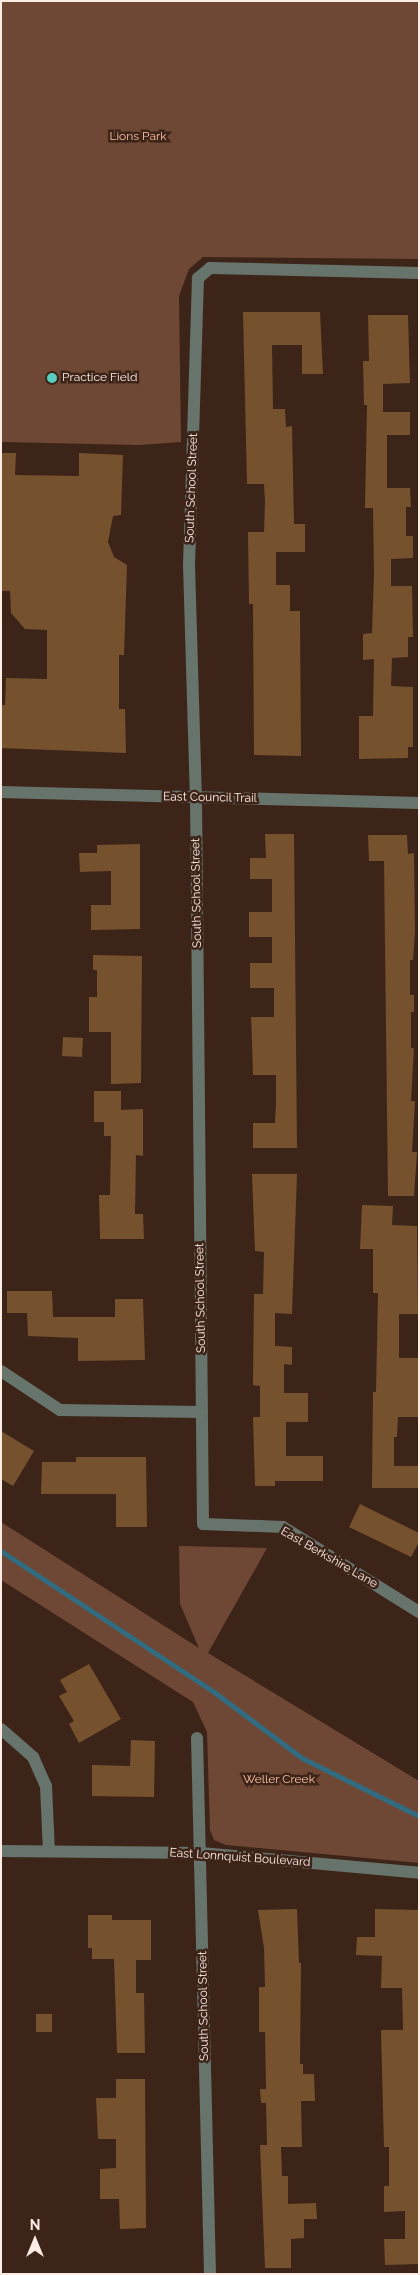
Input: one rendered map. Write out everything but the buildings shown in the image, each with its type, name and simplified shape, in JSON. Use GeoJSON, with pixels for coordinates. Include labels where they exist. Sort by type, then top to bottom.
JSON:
{"type":"FeatureCollection","features":[{"type":"Feature","properties":{"kind":"street","name":"South School Street"},"geometry":{"type":"LineString","coordinates":[[203,1524],[196,798],[190,555],[198,278],[210,268],[419,273]]}},
{"type":"Feature","properties":{"kind":"street","name":"East Council Trail"},"geometry":{"type":"LineString","coordinates":[[1,792],[419,802]]}},
{"type":"Feature","properties":{"kind":"street"},"geometry":{"type":"LineString","coordinates":[[1,1371],[60,1410],[202,1412]]}},
{"type":"Feature","properties":{"kind":"street","name":"East Berkshire Lane"},"geometry":{"type":"LineString","coordinates":[[203,1524],[283,1527],[419,1612]]}},
{"type":"Feature","properties":{"kind":"street"},"geometry":{"type":"LineString","coordinates":[[1,1729],[32,1757],[46,1786],[49,1851]]}},
{"type":"Feature","properties":{"kind":"street","name":"South School Street"},"geometry":{"type":"LineString","coordinates":[[197,1738],[210,2274]]}},
{"type":"Feature","properties":{"kind":"street","name":"East Lonnquist Boulevard"},"geometry":{"type":"LineString","coordinates":[[1,1851],[201,1853],[419,1874]]}},
{"type":"Feature","properties":{"kind":"green space","name":"Lions Park"},"geometry":{"type":"Polygon","coordinates":[[[1,1],[419,1],[419,259],[203,257],[189,269],[179,296],[181,442],[139,445],[1,442],[1,1]]]}},
{"type":"Feature","properties":{"kind":"green space","name":"Weller Creek"},"geometry":{"type":"Polygon","coordinates":[[[1,1522],[199,1648],[180,1604],[179,1546],[267,1548],[208,1653],[419,1781],[419,1863],[226,1845],[214,1840],[210,1830],[207,1732],[193,1702],[1,1580],[1,1522]]]}},
{"type":"Feature","properties":{"kind":"waterway","name":"Weller Creek"},"geometry":{"type":"LineString","coordinates":[[1,1551],[214,1692],[302,1758],[419,1816]]}},
{"type":"Feature","properties":{"kind":"place","name":"Practice Field"},"geometry":{"type":"Point","coordinates":[52,378]}}]}
